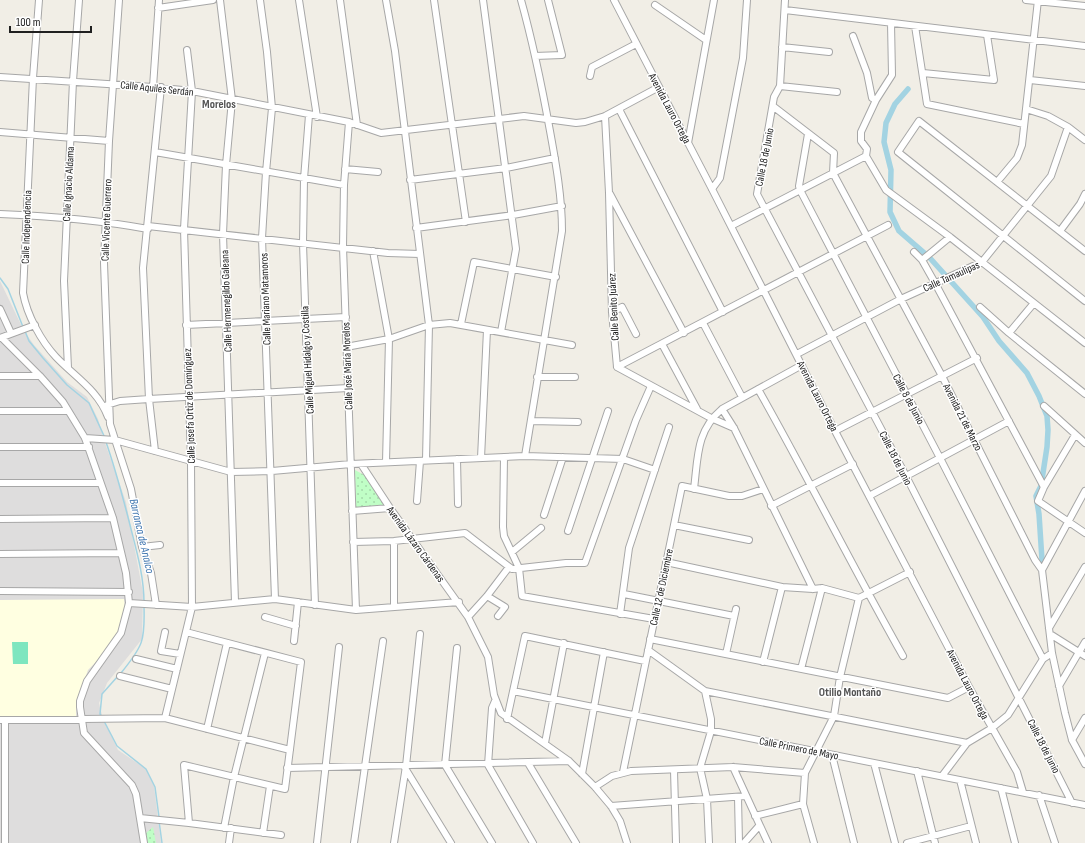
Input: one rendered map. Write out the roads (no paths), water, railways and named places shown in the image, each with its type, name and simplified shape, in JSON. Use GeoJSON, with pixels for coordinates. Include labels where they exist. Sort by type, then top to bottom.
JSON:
{"type":"FeatureCollection","features":[{"type":"Feature","properties":{"kind":"street","name":"Calle Independencia"},"geometry":{"type":"LineString","coordinates":[[39,0],[33,78],[26,215],[23,292],[25,304],[33,326],[56,357],[86,384],[107,406]]}},
{"type":"Feature","properties":{"kind":"street","name":"Calle Ignacio Aldama"},"geometry":{"type":"LineString","coordinates":[[68,368],[64,281],[73,81],[79,0]]}},
{"type":"Feature","properties":{"kind":"street","name":"Calle Vicente Guerrero"},"geometry":{"type":"LineString","coordinates":[[119,0],[112,84],[105,221],[104,271],[107,406],[112,440],[131,489],[142,547],[151,573],[152,604]]}},
{"type":"Feature","properties":{"kind":"street"},"geometry":{"type":"LineString","coordinates":[[153,87],[159,0]]}},
{"type":"Feature","properties":{"kind":"street"},"geometry":{"type":"LineString","coordinates":[[158,8],[212,0]]}},
{"type":"Feature","properties":{"kind":"street","name":"Calle Hermenegildo Galeana"},"geometry":{"type":"LineString","coordinates":[[220,0],[232,100],[226,165],[223,234],[230,396],[235,602]]}},
{"type":"Feature","properties":{"kind":"street","name":"Calle Mariano Matamoros"},"geometry":{"type":"LineString","coordinates":[[260,0],[267,52],[272,108],[262,238],[272,471],[275,599]]}},
{"type":"Feature","properties":{"kind":"street"},"geometry":{"type":"LineString","coordinates":[[300,0],[317,117]]}},
{"type":"Feature","properties":{"kind":"street"},"geometry":{"type":"LineString","coordinates":[[340,0],[357,125]]}},
{"type":"Feature","properties":{"kind":"street"},"geometry":{"type":"LineString","coordinates":[[386,0],[395,51],[429,325],[423,461],[417,501]]}},
{"type":"Feature","properties":{"kind":"street"},"geometry":{"type":"LineString","coordinates":[[434,0],[466,222]]}},
{"type":"Feature","properties":{"kind":"street"},"geometry":{"type":"LineString","coordinates":[[483,0],[513,215],[516,249],[514,269],[501,332]]}},
{"type":"Feature","properties":{"kind":"street"},"geometry":{"type":"LineString","coordinates":[[521,0],[535,56],[548,119],[562,206],[562,231],[556,277],[537,377],[525,456]]}},
{"type":"Feature","properties":{"kind":"street"},"geometry":{"type":"LineString","coordinates":[[535,56],[562,55],[548,0]]}},
{"type":"Feature","properties":{"kind":"street","name":"Avenida Lauro Ortega"},"geometry":{"type":"LineString","coordinates":[[614,0],[763,291],[797,354],[835,432],[910,572],[969,687],[1017,772],[1023,792]]}},
{"type":"Feature","properties":{"kind":"street"},"geometry":{"type":"LineString","coordinates":[[688,143],[714,0]]}},
{"type":"Feature","properties":{"kind":"street"},"geometry":{"type":"LineString","coordinates":[[712,189],[720,178],[743,58],[747,0]]}},
{"type":"Feature","properties":{"kind":"street"},"geometry":{"type":"LineString","coordinates":[[785,0],[780,86],[837,92]]}},
{"type":"Feature","properties":{"kind":"street"},"geometry":{"type":"LineString","coordinates":[[1026,0],[1085,6]]}},
{"type":"Feature","properties":{"kind":"street"},"geometry":{"type":"LineString","coordinates":[[997,182],[1017,158],[1022,145],[1038,1]]}},
{"type":"Feature","properties":{"kind":"street"},"geometry":{"type":"LineString","coordinates":[[655,5],[706,40]]}},
{"type":"Feature","properties":{"kind":"street"},"geometry":{"type":"LineString","coordinates":[[785,10],[1085,46]]}},
{"type":"Feature","properties":{"kind":"street"},"geometry":{"type":"LineString","coordinates":[[731,226],[866,156],[868,149],[861,141],[861,132],[876,100],[892,75],[891,23]]}},
{"type":"Feature","properties":{"kind":"street"},"geometry":{"type":"LineString","coordinates":[[915,26],[927,104],[1024,124]]}},
{"type":"Feature","properties":{"kind":"street"},"geometry":{"type":"LineString","coordinates":[[923,73],[994,80],[987,35]]}},
{"type":"Feature","properties":{"kind":"street"},"geometry":{"type":"LineString","coordinates":[[853,36],[867,73],[872,98],[876,100]]}},
{"type":"Feature","properties":{"kind":"street"},"geometry":{"type":"LineString","coordinates":[[590,76],[592,67],[636,44]]}},
{"type":"Feature","properties":{"kind":"street"},"geometry":{"type":"LineString","coordinates":[[782,47],[829,52]]}},
{"type":"Feature","properties":{"kind":"street","name":"Calle Josefa Ortiz de Domínguez"},"geometry":{"type":"LineString","coordinates":[[165,718],[192,606],[192,462],[186,325],[184,229],[192,91],[187,50]]}},
{"type":"Feature","properties":{"kind":"street","name":"Calle Aquiles Serdán"},"geometry":{"type":"LineString","coordinates":[[0,77],[161,87],[192,91],[348,122],[381,133],[404,130]]}},
{"type":"Feature","properties":{"kind":"street"},"geometry":{"type":"LineString","coordinates":[[1030,80],[1085,86]]}},
{"type":"Feature","properties":{"kind":"street","name":"Calle 18 de Junio"},"geometry":{"type":"LineString","coordinates":[[780,86],[774,97],[774,107],[757,194],[906,476],[1020,697],[1072,803]]}},
{"type":"Feature","properties":{"kind":"street"},"geometry":{"type":"LineString","coordinates":[[155,451],[149,399],[143,268],[161,87]]}},
{"type":"Feature","properties":{"kind":"street"},"geometry":{"type":"LineString","coordinates":[[404,130],[524,116],[576,123],[605,116],[659,88]]}},
{"type":"Feature","properties":{"kind":"street","name":"Avenida 21 de Marzo"},"geometry":{"type":"LineString","coordinates":[[774,107],[834,153],[834,173],[942,376],[1034,560],[1042,570],[1052,653],[1059,686],[1072,740],[1085,764]]}},
{"type":"Feature","properties":{"kind":"street"},"geometry":{"type":"LineString","coordinates":[[619,109],[723,312]]}},
{"type":"Feature","properties":{"kind":"street"},"geometry":{"type":"LineString","coordinates":[[1026,109],[1048,116],[1068,127],[1085,140]]}},
{"type":"Feature","properties":{"kind":"street","name":"Calle Miguel Hidalgo y Costilla"},"geometry":{"type":"LineString","coordinates":[[309,115],[304,179],[303,243],[312,468],[315,605]]}},
{"type":"Feature","properties":{"kind":"street","name":"Calle Benito Juárez"},"geometry":{"type":"LineString","coordinates":[[605,116],[609,193],[612,312],[618,367]]}},
{"type":"Feature","properties":{"kind":"street"},"geometry":{"type":"LineString","coordinates":[[1085,251],[919,121],[898,152],[1003,238],[1085,301]]}},
{"type":"Feature","properties":{"kind":"street","name":"Calle José María Morelos"},"geometry":{"type":"LineString","coordinates":[[348,122],[344,185],[343,247],[356,610]]}},
{"type":"Feature","properties":{"kind":"street","name":"Calle Tamaulipas"},"geometry":{"type":"LineString","coordinates":[[797,354],[901,299],[982,262],[1003,238],[1051,176],[1068,127]]}},
{"type":"Feature","properties":{"kind":"street"},"geometry":{"type":"LineString","coordinates":[[0,132],[30,136],[109,141]]}},
{"type":"Feature","properties":{"kind":"street"},"geometry":{"type":"LineString","coordinates":[[800,190],[799,186],[808,134]]}},
{"type":"Feature","properties":{"kind":"street"},"geometry":{"type":"LineString","coordinates":[[155,152],[344,185]]}},
{"type":"Feature","properties":{"kind":"street"},"geometry":{"type":"LineString","coordinates":[[866,156],[886,190],[950,237],[1085,343]]}},
{"type":"Feature","properties":{"kind":"street"},"geometry":{"type":"LineString","coordinates":[[410,180],[506,168],[555,158]]}},
{"type":"Feature","properties":{"kind":"street"},"geometry":{"type":"LineString","coordinates":[[345,169],[378,172]]}},
{"type":"Feature","properties":{"kind":"street","name":"Calle 8 de Junio"},"geometry":{"type":"LineString","coordinates":[[800,190],[1043,659]]}},
{"type":"Feature","properties":{"kind":"street"},"geometry":{"type":"LineString","coordinates":[[609,193],[684,333]]}},
{"type":"Feature","properties":{"kind":"street"},"geometry":{"type":"LineString","coordinates":[[1060,231],[1080,204],[1085,194]]}},
{"type":"Feature","properties":{"kind":"street"},"geometry":{"type":"LineString","coordinates":[[416,228],[513,215],[562,206]]}},
{"type":"Feature","properties":{"kind":"street"},"geometry":{"type":"LineString","coordinates":[[0,214],[66,217],[373,251],[420,254]]}},
{"type":"Feature","properties":{"kind":"street"},"geometry":{"type":"LineString","coordinates":[[618,367],[888,225]]}},
{"type":"Feature","properties":{"kind":"street"},"geometry":{"type":"LineString","coordinates":[[922,260],[950,237]]}},
{"type":"Feature","properties":{"kind":"street"},"geometry":{"type":"LineString","coordinates":[[373,251],[389,339],[386,462]]}},
{"type":"Feature","properties":{"kind":"street"},"geometry":{"type":"LineString","coordinates":[[914,252],[922,260],[977,358],[1043,485]]}},
{"type":"Feature","properties":{"kind":"street"},"geometry":{"type":"LineString","coordinates":[[461,324],[474,262],[556,277]]}},
{"type":"Feature","properties":{"kind":"street"},"geometry":{"type":"LineString","coordinates":[[1009,334],[1034,303]]}},
{"type":"Feature","properties":{"kind":"street"},"geometry":{"type":"LineString","coordinates":[[612,312],[622,307],[636,334]]}},
{"type":"Feature","properties":{"kind":"street"},"geometry":{"type":"LineString","coordinates":[[0,308],[13,332]]}},
{"type":"Feature","properties":{"kind":"street"},"geometry":{"type":"LineString","coordinates":[[980,308],[1009,334],[1085,394]]}},
{"type":"Feature","properties":{"kind":"street"},"geometry":{"type":"LineString","coordinates":[[186,325],[346,318]]}},
{"type":"Feature","properties":{"kind":"street"},"geometry":{"type":"LineString","coordinates":[[346,347],[389,339],[439,323],[461,324],[572,345]]}},
{"type":"Feature","properties":{"kind":"street"},"geometry":{"type":"LineString","coordinates":[[703,323],[742,397]]}},
{"type":"Feature","properties":{"kind":"street"},"geometry":{"type":"LineString","coordinates":[[33,326],[13,332],[1,338],[40,376],[87,438],[100,482],[113,518],[121,553],[130,603],[121,633],[87,681],[80,700],[84,733],[132,784],[136,794],[144,843]]}},
{"type":"Feature","properties":{"kind":"street"},"geometry":{"type":"LineString","coordinates":[[481,458],[487,330]]}},
{"type":"Feature","properties":{"kind":"street"},"geometry":{"type":"LineString","coordinates":[[662,344],[697,409]]}},
{"type":"Feature","properties":{"kind":"street"},"geometry":{"type":"LineString","coordinates":[[835,432],[977,358]]}},
{"type":"Feature","properties":{"kind":"street"},"geometry":{"type":"LineString","coordinates":[[763,489],[742,496],[729,496],[694,489],[701,436],[711,418],[722,409],[802,365]]}},
{"type":"Feature","properties":{"kind":"street"},"geometry":{"type":"LineString","coordinates":[[618,367],[711,418],[734,428]]}},
{"type":"Feature","properties":{"kind":"street"},"geometry":{"type":"LineString","coordinates":[[0,376],[40,376]]}},
{"type":"Feature","properties":{"kind":"street"},"geometry":{"type":"LineString","coordinates":[[537,377],[575,378]]}},
{"type":"Feature","properties":{"kind":"street"},"geometry":{"type":"LineString","coordinates":[[353,542],[412,540],[465,533],[509,567],[519,568],[566,563],[585,563],[636,420],[651,386]]}},
{"type":"Feature","properties":{"kind":"street"},"geometry":{"type":"LineString","coordinates":[[107,406],[120,401],[269,394],[348,388]]}},
{"type":"Feature","properties":{"kind":"street"},"geometry":{"type":"LineString","coordinates":[[758,389],[812,485],[867,592],[903,656]]}},
{"type":"Feature","properties":{"kind":"street"},"geometry":{"type":"LineString","coordinates":[[1044,406],[1085,443]]}},
{"type":"Feature","properties":{"kind":"street"},"geometry":{"type":"LineString","coordinates":[[722,409],[734,428],[813,589]]}},
{"type":"Feature","properties":{"kind":"street"},"geometry":{"type":"LineString","coordinates":[[0,411],[68,411]]}},
{"type":"Feature","properties":{"kind":"street"},"geometry":{"type":"LineString","coordinates":[[568,531],[608,411]]}},
{"type":"Feature","properties":{"kind":"street"},"geometry":{"type":"LineString","coordinates":[[531,421],[578,422]]}},
{"type":"Feature","properties":{"kind":"street"},"geometry":{"type":"LineString","coordinates":[[869,496],[1009,421]]}},
{"type":"Feature","properties":{"kind":"street"},"geometry":{"type":"LineString","coordinates":[[620,614],[624,594],[625,571],[629,548],[669,426]]}},
{"type":"Feature","properties":{"kind":"street"},"geometry":{"type":"LineString","coordinates":[[1076,435],[1043,485],[1038,501],[1085,533]]}},
{"type":"Feature","properties":{"kind":"street"},"geometry":{"type":"LineString","coordinates":[[87,438],[112,440],[231,472],[272,471],[386,462],[525,456],[623,459],[655,470]]}},
{"type":"Feature","properties":{"kind":"street"},"geometry":{"type":"LineString","coordinates":[[0,447],[89,447]]}},
{"type":"Feature","properties":{"kind":"street"},"geometry":{"type":"LineString","coordinates":[[504,457],[504,536],[519,568],[522,596],[654,620]]}},
{"type":"Feature","properties":{"kind":"street"},"geometry":{"type":"LineString","coordinates":[[544,515],[563,457]]}},
{"type":"Feature","properties":{"kind":"street"},"geometry":{"type":"LineString","coordinates":[[457,459],[458,504]]}},
{"type":"Feature","properties":{"kind":"street","name":"Avenida Lázaro Cárdenas"},"geometry":{"type":"LineString","coordinates":[[361,464],[412,540],[459,602],[468,617],[488,657],[496,701],[501,713],[506,719],[545,743],[569,762],[595,787],[611,806],[620,821],[627,843]]}},
{"type":"Feature","properties":{"kind":"street"},"geometry":{"type":"LineString","coordinates":[[771,506],[853,464]]}},
{"type":"Feature","properties":{"kind":"street"},"geometry":{"type":"LineString","coordinates":[[0,483],[100,482]]}},
{"type":"Feature","properties":{"kind":"street","name":"Calle 12 de Diciembre"},"geometry":{"type":"LineString","coordinates":[[623,772],[682,486],[694,489]]}},
{"type":"Feature","properties":{"kind":"street"},"geometry":{"type":"LineString","coordinates":[[1042,570],[1085,491]]}},
{"type":"Feature","properties":{"kind":"street"},"geometry":{"type":"LineString","coordinates":[[352,511],[390,508]]}},
{"type":"Feature","properties":{"kind":"street"},"geometry":{"type":"LineString","coordinates":[[0,519],[113,518]]}},
{"type":"Feature","properties":{"kind":"street"},"geometry":{"type":"LineString","coordinates":[[674,524],[749,540]]}},
{"type":"Feature","properties":{"kind":"street"},"geometry":{"type":"LineString","coordinates":[[512,552],[541,528]]}},
{"type":"Feature","properties":{"kind":"street"},"geometry":{"type":"LineString","coordinates":[[394,541],[394,606]]}},
{"type":"Feature","properties":{"kind":"street"},"geometry":{"type":"LineString","coordinates":[[142,547],[160,545]]}},
{"type":"Feature","properties":{"kind":"street"},"geometry":{"type":"LineString","coordinates":[[0,554],[121,553]]}},
{"type":"Feature","properties":{"kind":"street"},"geometry":{"type":"LineString","coordinates":[[666,562],[765,582],[775,585],[782,590],[822,588],[858,598]]}},
{"type":"Feature","properties":{"kind":"street"},"geometry":{"type":"LineString","coordinates":[[468,617],[487,596],[509,567]]}},
{"type":"Feature","properties":{"kind":"street"},"geometry":{"type":"LineString","coordinates":[[1085,567],[1049,631],[1085,656]]}},
{"type":"Feature","properties":{"kind":"street"},"geometry":{"type":"LineString","coordinates":[[814,843],[803,804],[805,773],[834,716],[840,677],[858,598],[867,592],[910,572]]}},
{"type":"Feature","properties":{"kind":"street"},"geometry":{"type":"LineString","coordinates":[[801,669],[822,588]]}},
{"type":"Feature","properties":{"kind":"street"},"geometry":{"type":"LineString","coordinates":[[763,662],[782,590]]}},
{"type":"Feature","properties":{"kind":"street"},"geometry":{"type":"LineString","coordinates":[[0,591],[129,592]]}},
{"type":"Feature","properties":{"kind":"street"},"geometry":{"type":"LineString","coordinates":[[624,594],[734,616]]}},
{"type":"Feature","properties":{"kind":"street"},"geometry":{"type":"LineString","coordinates":[[487,596],[506,607],[498,616]]}},
{"type":"Feature","properties":{"kind":"street"},"geometry":{"type":"LineString","coordinates":[[130,603],[192,606],[275,599],[356,610],[459,602]]}},
{"type":"Feature","properties":{"kind":"street"},"geometry":{"type":"LineString","coordinates":[[294,641],[298,602]]}},
{"type":"Feature","properties":{"kind":"street"},"geometry":{"type":"LineString","coordinates":[[726,654],[736,609]]}},
{"type":"Feature","properties":{"kind":"street"},"geometry":{"type":"LineString","coordinates":[[265,617],[296,626]]}},
{"type":"Feature","properties":{"kind":"street"},"geometry":{"type":"LineString","coordinates":[[165,632],[161,651],[180,654]]}},
{"type":"Feature","properties":{"kind":"street"},"geometry":{"type":"LineString","coordinates":[[186,632],[301,662],[285,789],[184,765],[189,823]]}},
{"type":"Feature","properties":{"kind":"street"},"geometry":{"type":"LineString","coordinates":[[394,843],[406,767],[420,634]]}},
{"type":"Feature","properties":{"kind":"street"},"geometry":{"type":"LineString","coordinates":[[506,719],[525,636],[646,661]]}},
{"type":"Feature","properties":{"kind":"street"},"geometry":{"type":"LineString","coordinates":[[650,639],[948,698],[969,687]]}},
{"type":"Feature","properties":{"kind":"street"},"geometry":{"type":"LineString","coordinates":[[354,843],[383,641]]}},
{"type":"Feature","properties":{"kind":"street"},"geometry":{"type":"LineString","coordinates":[[1059,686],[1085,642]]}},
{"type":"Feature","properties":{"kind":"street"},"geometry":{"type":"LineString","coordinates":[[207,729],[227,643]]}},
{"type":"Feature","properties":{"kind":"street"},"geometry":{"type":"LineString","coordinates":[[545,743],[564,643]]}},
{"type":"Feature","properties":{"kind":"street"},"geometry":{"type":"LineString","coordinates":[[317,843],[339,647]]}},
{"type":"Feature","properties":{"kind":"street"},"geometry":{"type":"LineString","coordinates":[[457,648],[445,765],[492,843]]}},
{"type":"Feature","properties":{"kind":"street"},"geometry":{"type":"LineString","coordinates":[[648,650],[705,691],[970,742]]}},
{"type":"Feature","properties":{"kind":"street"},"geometry":{"type":"LineString","coordinates":[[582,774],[604,652]]}},
{"type":"Feature","properties":{"kind":"street"},"geometry":{"type":"LineString","coordinates":[[229,843],[227,828],[234,777],[265,653]]}},
{"type":"Feature","properties":{"kind":"street"},"geometry":{"type":"LineString","coordinates":[[942,776],[970,742],[992,728],[1008,715],[1043,659],[1052,653]]}},
{"type":"Feature","properties":{"kind":"street"},"geometry":{"type":"LineString","coordinates":[[136,659],[177,669]]}},
{"type":"Feature","properties":{"kind":"street"},"geometry":{"type":"LineString","coordinates":[[120,676],[172,689]]}},
{"type":"Feature","properties":{"kind":"street","name":"Calle Primero de Mayo"},"geometry":{"type":"LineString","coordinates":[[513,691],[1085,805]]}},
{"type":"Feature","properties":{"kind":"street"},"geometry":{"type":"LineString","coordinates":[[705,691],[711,719],[711,731],[700,768],[707,799],[709,843]]}},
{"type":"Feature","properties":{"kind":"street"},"geometry":{"type":"LineString","coordinates":[[496,701],[492,708],[488,765],[533,843]]}},
{"type":"Feature","properties":{"kind":"street"},"geometry":{"type":"LineString","coordinates":[[5,843],[3,821],[2,720],[165,718],[290,750]]}},
{"type":"Feature","properties":{"kind":"street"},"geometry":{"type":"LineString","coordinates":[[1072,740],[1085,718]]}},
{"type":"Feature","properties":{"kind":"street"},"geometry":{"type":"LineString","coordinates":[[832,755],[854,843]]}},
{"type":"Feature","properties":{"kind":"street"},"geometry":{"type":"LineString","coordinates":[[287,768],[406,767],[569,762]]}},
{"type":"Feature","properties":{"kind":"street"},"geometry":{"type":"LineString","coordinates":[[528,763],[576,843]]}},
{"type":"Feature","properties":{"kind":"street"},"geometry":{"type":"LineString","coordinates":[[874,763],[895,843]]}},
{"type":"Feature","properties":{"kind":"street"},"geometry":{"type":"LineString","coordinates":[[406,767],[451,843]]}},
{"type":"Feature","properties":{"kind":"street"},"geometry":{"type":"LineString","coordinates":[[595,787],[612,776],[623,772],[733,768],[805,773]]}},
{"type":"Feature","properties":{"kind":"street"},"geometry":{"type":"LineString","coordinates":[[733,768],[768,843]]}},
{"type":"Feature","properties":{"kind":"street"},"geometry":{"type":"LineString","coordinates":[[674,770],[676,843]]}},
{"type":"Feature","properties":{"kind":"street"},"geometry":{"type":"LineString","coordinates":[[917,771],[935,843]]}},
{"type":"Feature","properties":{"kind":"street"},"geometry":{"type":"LineString","coordinates":[[960,780],[976,843]]}},
{"type":"Feature","properties":{"kind":"street"},"geometry":{"type":"LineString","coordinates":[[263,833],[270,786]]}},
{"type":"Feature","properties":{"kind":"street"},"geometry":{"type":"LineString","coordinates":[[1000,788],[1015,843]]}},
{"type":"Feature","properties":{"kind":"street"},"geometry":{"type":"LineString","coordinates":[[1039,795],[1055,843]]}},
{"type":"Feature","properties":{"kind":"street"},"geometry":{"type":"LineString","coordinates":[[611,806],[746,796]]}},
{"type":"Feature","properties":{"kind":"street"},"geometry":{"type":"LineString","coordinates":[[738,797],[739,843]]}},
{"type":"Feature","properties":{"kind":"street"},"geometry":{"type":"LineString","coordinates":[[755,816],[803,804]]}},
{"type":"Feature","properties":{"kind":"street"},"geometry":{"type":"LineString","coordinates":[[140,818],[282,835]]}},
{"type":"Feature","properties":{"kind":"street"},"geometry":{"type":"LineString","coordinates":[[744,843],[760,826]]}},
{"type":"Feature","properties":{"kind":"street"},"geometry":{"type":"LineString","coordinates":[[907,843],[971,826]]}},
{"type":"Feature","properties":{"kind":"waterway"},"geometry":{"type":"LineString","coordinates":[[908,89],[895,104],[886,123],[884,142],[891,170],[890,212],[899,231],[929,257],[983,317],[999,341],[1027,373],[1039,396],[1047,416],[1048,430],[1041,486],[1036,496],[1039,514],[1042,560]]}},
{"type":"Feature","properties":{"kind":"waterway","name":"Barranca de Analco"},"geometry":{"type":"LineString","coordinates":[[0,278],[8,289],[23,327]]}},
{"type":"Feature","properties":{"kind":"waterway","name":"Barranca de Analco"},"geometry":{"type":"LineString","coordinates":[[25,331],[29,341],[43,358],[67,385],[89,403],[105,438]]}},
{"type":"Feature","properties":{"kind":"waterway","name":"Barranca de Analco"},"geometry":{"type":"LineString","coordinates":[[106,442],[137,552],[143,582],[144,603]]}},
{"type":"Feature","properties":{"kind":"waterway","name":"Barranca de Analco"},"geometry":{"type":"LineString","coordinates":[[121,673],[134,656],[141,643],[144,628],[144,607]]}},
{"type":"Feature","properties":{"kind":"waterway","name":"Barranca de Analco"},"geometry":{"type":"LineString","coordinates":[[102,717],[100,714],[102,694],[118,676]]}},
{"type":"Feature","properties":{"kind":"waterway","name":"Barranca de Analco"},"geometry":{"type":"LineString","coordinates":[[104,721],[117,746],[146,769],[155,787],[159,817]]}},
{"type":"Feature","properties":{"kind":"waterway","name":"Barranca de Analco"},"geometry":{"type":"LineString","coordinates":[[159,821],[162,843]]}},
{"type":"Feature","properties":{"kind":"district","name":"Morelos"},"geometry":{"type":"Point","coordinates":[219,104]}},
{"type":"Feature","properties":{"kind":"district","name":"Otilio Montaño"},"geometry":{"type":"Point","coordinates":[850,692]}}]}
